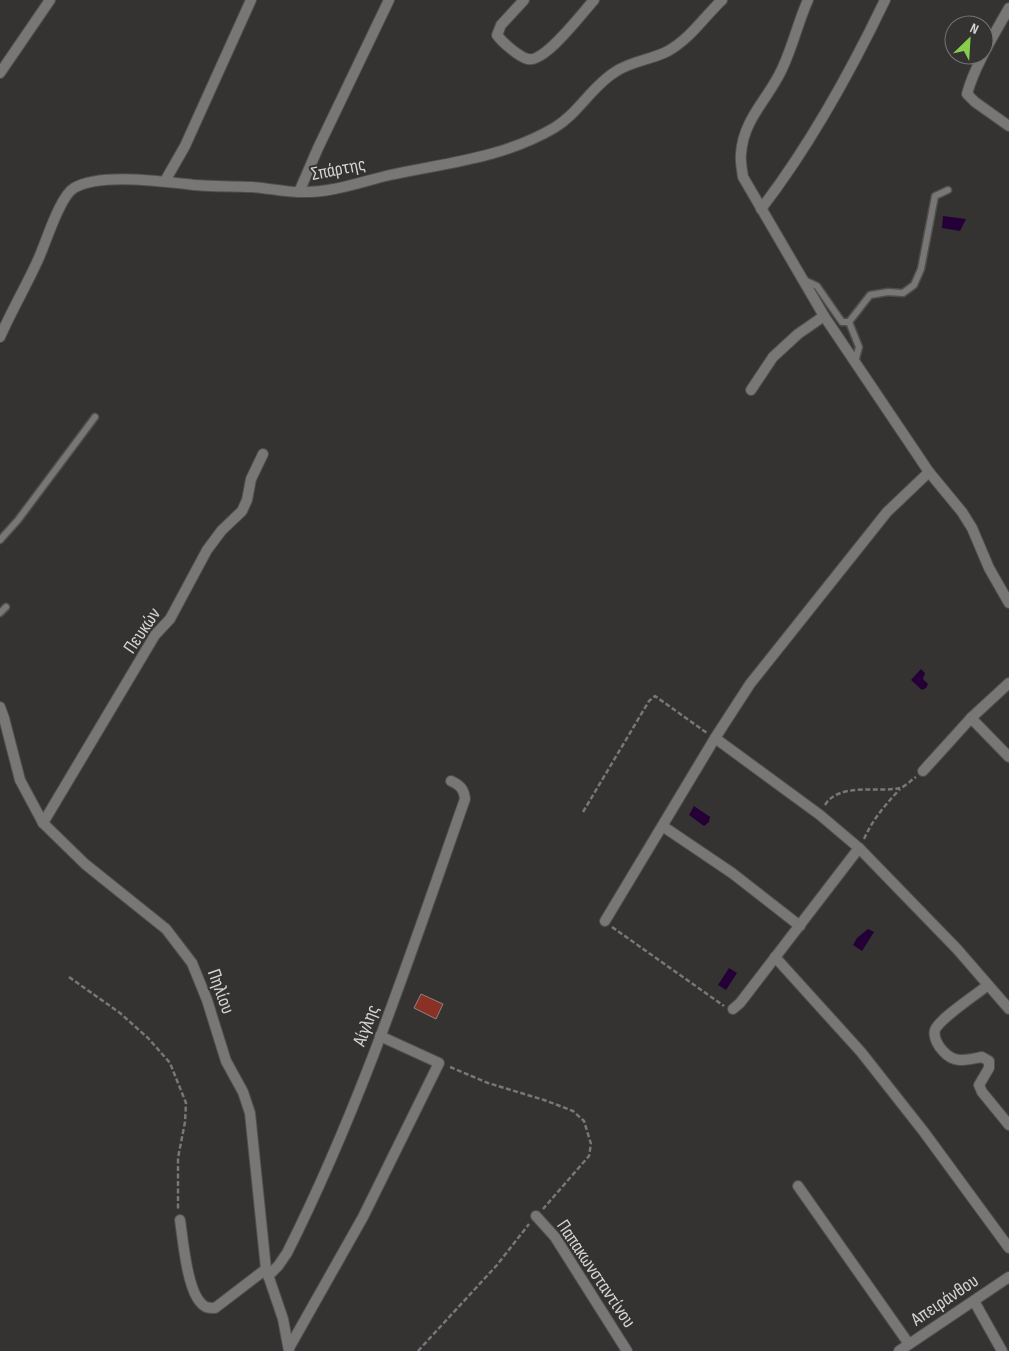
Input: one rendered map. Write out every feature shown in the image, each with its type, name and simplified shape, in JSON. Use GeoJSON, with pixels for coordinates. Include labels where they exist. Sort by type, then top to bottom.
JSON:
{"type":"FeatureCollection","features":[{"type":"Feature","properties":{"kind":"street"},"geometry":{"type":"LineString","coordinates":[[0,73],[50,0]]}},
{"type":"Feature","properties":{"kind":"street"},"geometry":{"type":"LineString","coordinates":[[164,181],[185,146],[252,0]]}},
{"type":"Feature","properties":{"kind":"street"},"geometry":{"type":"LineString","coordinates":[[298,192],[389,0]]}},
{"type":"Feature","properties":{"kind":"street"},"geometry":{"type":"LineString","coordinates":[[524,0],[501,25],[497,35],[503,42],[528,59],[538,58],[548,51],[594,0]]}},
{"type":"Feature","properties":{"kind":"street","name":"Σπάρτης"},"geometry":{"type":"LineString","coordinates":[[0,337],[38,261],[59,208],[71,190],[85,183],[102,180],[164,181],[188,185],[264,188],[298,192],[328,191],[389,175],[494,154],[513,148],[555,128],[575,112],[601,83],[615,72],[629,65],[667,52],[684,41],[722,0]]}},
{"type":"Feature","properties":{"kind":"street"},"geometry":{"type":"LineString","coordinates":[[808,0],[783,68],[748,122],[740,156],[743,177],[824,316],[929,472],[967,520],[989,568],[1009,603]]}},
{"type":"Feature","properties":{"kind":"street"},"geometry":{"type":"LineString","coordinates":[[761,208],[794,164],[833,101],[864,44],[884,0]]}},
{"type":"Feature","properties":{"kind":"street"},"geometry":{"type":"LineString","coordinates":[[1009,8],[969,86],[967,94],[975,102],[1009,126]]}},
{"type":"Feature","properties":{"kind":"street"},"geometry":{"type":"LineString","coordinates":[[751,390],[773,357],[798,334],[824,316]]}},
{"type":"Feature","properties":{"kind":"street","name":"Πευκών"},"geometry":{"type":"LineString","coordinates":[[43,823],[155,635],[170,619],[207,550],[222,530],[242,511],[247,500],[251,479],[262,454]]}},
{"type":"Feature","properties":{"kind":"street"},"geometry":{"type":"LineString","coordinates":[[606,921],[664,827],[715,738],[750,684],[886,512],[929,472]]}},
{"type":"Feature","properties":{"kind":"street"},"geometry":{"type":"LineString","coordinates":[[923,771],[971,718],[1009,683]]}},
{"type":"Feature","properties":{"kind":"street","name":"Πηλίου"},"geometry":{"type":"LineString","coordinates":[[0,707],[20,780],[43,823],[85,864],[166,928],[192,963],[207,1000],[226,1061],[243,1092],[250,1113],[267,1272],[283,1319],[289,1350]]}},
{"type":"Feature","properties":{"kind":"street"},"geometry":{"type":"LineString","coordinates":[[971,718],[1009,757]]}},
{"type":"Feature","properties":{"kind":"street"},"geometry":{"type":"LineString","coordinates":[[715,738],[820,815],[859,848],[957,950],[1009,1009]]}},
{"type":"Feature","properties":{"kind":"street","name":"Αίγλης"},"geometry":{"type":"LineString","coordinates":[[180,1220],[190,1280],[200,1302],[207,1308],[215,1308],[278,1266],[287,1254],[328,1167],[380,1036],[465,799],[460,785],[451,781]]}},
{"type":"Feature","properties":{"kind":"street"},"geometry":{"type":"LineString","coordinates":[[664,827],[732,873],[800,926]]}},
{"type":"Feature","properties":{"kind":"street"},"geometry":{"type":"LineString","coordinates":[[733,1009],[740,1003],[859,848]]}},
{"type":"Feature","properties":{"kind":"street"},"geometry":{"type":"LineString","coordinates":[[775,957],[866,1059],[924,1132],[1009,1248]]}},
{"type":"Feature","properties":{"kind":"street"},"geometry":{"type":"LineString","coordinates":[[988,985],[941,1022],[935,1030],[935,1038],[943,1051],[953,1059],[962,1061],[982,1057],[989,1062],[979,1086],[1009,1125]]}},
{"type":"Feature","properties":{"kind":"street"},"geometry":{"type":"LineString","coordinates":[[289,1350],[363,1217],[439,1063],[380,1036]]}},
{"type":"Feature","properties":{"kind":"street"},"geometry":{"type":"LineString","coordinates":[[798,1186],[909,1344]]}},
{"type":"Feature","properties":{"kind":"street","name":"Παπακωνσταντίνου"},"geometry":{"type":"LineString","coordinates":[[536,1216],[554,1236],[627,1351]]}},
{"type":"Feature","properties":{"kind":"street","name":"Απειράνθου"},"geometry":{"type":"LineString","coordinates":[[899,1351],[1009,1277]]}},
{"type":"Feature","properties":{"kind":"street"},"geometry":{"type":"LineString","coordinates":[[974,1301],[1002,1351]]}},
{"type":"Feature","properties":{"kind":"lane"},"geometry":{"type":"LineString","coordinates":[[850,322],[870,295],[888,292],[903,293],[914,284],[921,269],[934,196],[948,190]]}},
{"type":"Feature","properties":{"kind":"lane"},"geometry":{"type":"LineString","coordinates":[[803,280],[816,286],[842,322],[850,322]]}},
{"type":"Feature","properties":{"kind":"lane"},"geometry":{"type":"LineString","coordinates":[[850,322],[859,347],[855,362]]}},
{"type":"Feature","properties":{"kind":"lane"},"geometry":{"type":"LineString","coordinates":[[0,540],[18,520],[96,417]]}},
{"type":"Feature","properties":{"kind":"lane"},"geometry":{"type":"LineString","coordinates":[[0,613],[6,607]]}},
{"type":"Feature","properties":{"kind":"path"},"geometry":{"type":"LineString","coordinates":[[584,812],[649,701],[655,696],[715,738]]}},
{"type":"Feature","properties":{"kind":"path"},"geometry":{"type":"LineString","coordinates":[[859,848],[872,823],[884,807],[901,788],[923,771]]}},
{"type":"Feature","properties":{"kind":"path"},"geometry":{"type":"LineString","coordinates":[[820,815],[828,801],[840,792],[901,788]]}},
{"type":"Feature","properties":{"kind":"path"},"geometry":{"type":"LineString","coordinates":[[606,921],[725,1006],[733,1009]]}},
{"type":"Feature","properties":{"kind":"path"},"geometry":{"type":"LineString","coordinates":[[69,977],[120,1013],[148,1038],[170,1063],[186,1103],[185,1122],[178,1158],[177,1199],[180,1220]]}},
{"type":"Feature","properties":{"kind":"path"},"geometry":{"type":"LineString","coordinates":[[418,1351],[497,1265],[536,1216],[589,1156],[591,1144],[584,1121],[573,1111],[488,1083],[439,1063]]}},
{"type":"Feature","properties":{"kind":"shaded area"},"geometry":{"type":"Polygon","coordinates":[[[943,216],[966,219],[960,231],[942,228],[943,216]]]}},
{"type":"Feature","properties":{"kind":"shaded area"},"geometry":{"type":"Polygon","coordinates":[[[921,669],[925,673],[923,679],[928,684],[922,690],[911,680],[921,669]]]}},
{"type":"Feature","properties":{"kind":"shaded area"},"geometry":{"type":"Polygon","coordinates":[[[694,806],[710,817],[709,822],[704,826],[689,815],[694,806]]]}},
{"type":"Feature","properties":{"kind":"shaded area"},"geometry":{"type":"Polygon","coordinates":[[[868,929],[874,932],[862,951],[853,945],[857,938],[868,929]]]}},
{"type":"Feature","properties":{"kind":"shaded area"},"geometry":{"type":"Polygon","coordinates":[[[729,968],[737,973],[726,990],[718,985],[729,968]]]}},
{"type":"Feature","properties":{"kind":"building"},"geometry":{"type":"Polygon","coordinates":[[[421,994],[443,1004],[436,1019],[414,1008],[421,994]]]}}]}
